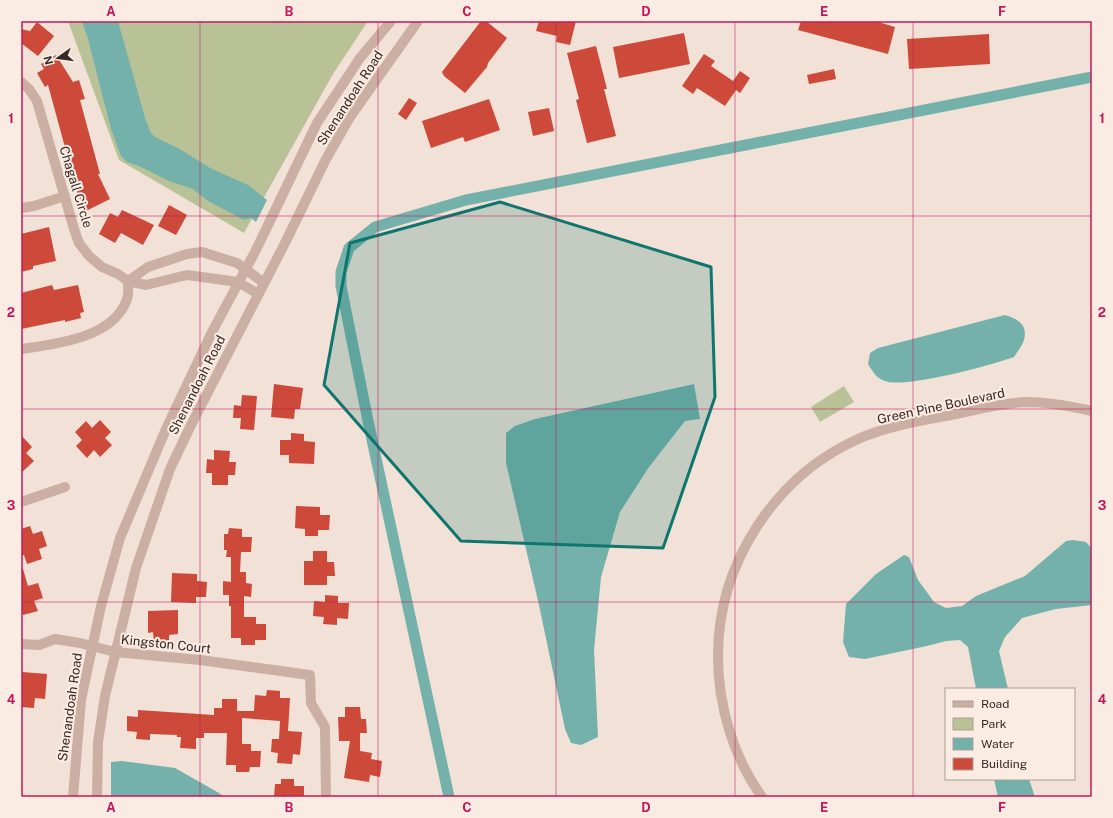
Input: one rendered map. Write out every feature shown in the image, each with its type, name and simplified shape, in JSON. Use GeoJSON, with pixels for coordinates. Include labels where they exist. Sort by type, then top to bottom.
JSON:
{"type":"FeatureCollection","features":[{"type":"Feature","properties":{"kind":"street","name":"Shenandoah Road"},"geometry":{"type":"LineString","coordinates":[[73,797],[81,700],[91,646],[120,538],[166,429],[212,332],[246,269],[317,123],[360,58],[391,21]]}},
{"type":"Feature","properties":{"kind":"street","name":"Shenandoah Road"},"geometry":{"type":"LineString","coordinates":[[97,797],[98,742],[105,696],[136,568],[170,469],[325,161],[346,124],[418,21]]}},
{"type":"Feature","properties":{"kind":"street","name":"Chagall Circle"},"geometry":{"type":"LineString","coordinates":[[21,82],[29,89],[37,101],[74,229],[83,250],[102,267],[118,274],[128,281],[146,285],[188,275],[238,282],[258,294]]}},
{"type":"Feature","properties":{"kind":"street"},"geometry":{"type":"LineString","coordinates":[[21,208],[34,206],[65,196]]}},
{"type":"Feature","properties":{"kind":"street"},"geometry":{"type":"LineString","coordinates":[[21,349],[78,338],[101,329],[114,319],[124,306],[128,298],[128,281],[148,267],[187,254],[202,252],[237,263],[264,283]]}},
{"type":"Feature","properties":{"kind":"street","name":"Green Pine Boulevard"},"geometry":{"type":"LineString","coordinates":[[762,797],[744,765],[728,726],[718,670],[718,643],[728,588],[737,562],[754,529],[771,507],[789,486],[810,468],[833,452],[858,439],[884,429],[1001,405],[1027,402],[1052,403],[1092,411]]}},
{"type":"Feature","properties":{"kind":"street"},"geometry":{"type":"LineString","coordinates":[[21,502],[65,487]]}},
{"type":"Feature","properties":{"kind":"street","name":"Kingston Court"},"geometry":{"type":"LineString","coordinates":[[21,644],[39,645],[55,639],[115,652],[200,660],[310,675],[311,703],[325,727],[326,797]]}},
{"type":"Feature","properties":{"kind":"highlighted area"},"geometry":{"type":"Polygon","coordinates":[[[500,202],[711,267],[715,397],[663,548],[461,541],[324,385],[350,243],[500,202]]]}},
{"type":"Feature","properties":{"kind":"green space"},"geometry":{"type":"Polygon","coordinates":[[[68,21],[368,21],[333,74],[244,233],[119,160],[68,21]]]}},
{"type":"Feature","properties":{"kind":"green space"},"geometry":{"type":"Polygon","coordinates":[[[844,386],[854,402],[820,422],[811,407],[844,386]]]}},
{"type":"Feature","properties":{"kind":"water"},"geometry":{"type":"Polygon","coordinates":[[[82,21],[118,21],[146,121],[151,133],[155,137],[178,148],[210,168],[248,185],[267,200],[256,222],[251,218],[244,220],[208,201],[193,189],[169,181],[139,166],[127,162],[121,156],[111,129],[82,21]]]}},
{"type":"Feature","properties":{"kind":"water"},"geometry":{"type":"Polygon","coordinates":[[[1005,315],[1014,318],[1021,323],[1025,330],[1024,340],[1014,357],[948,375],[910,382],[895,383],[879,378],[868,364],[870,353],[878,348],[1005,315]]]}},
{"type":"Feature","properties":{"kind":"water"},"geometry":{"type":"Polygon","coordinates":[[[694,384],[700,419],[685,421],[649,467],[620,512],[601,577],[594,650],[598,737],[581,745],[571,743],[565,729],[539,605],[506,463],[506,433],[515,426],[535,419],[694,384]]]}},
{"type":"Feature","properties":{"kind":"water"},"geometry":{"type":"Polygon","coordinates":[[[1073,540],[1086,542],[1092,549],[1092,605],[1056,609],[1022,618],[1005,637],[999,651],[1008,688],[976,688],[968,647],[960,640],[946,641],[865,659],[849,657],[843,642],[846,604],[876,574],[904,555],[909,557],[918,580],[934,602],[946,608],[962,606],[976,596],[1025,576],[1066,541],[1073,540]]]}},
{"type":"Feature","properties":{"kind":"water"},"geometry":{"type":"Polygon","coordinates":[[[122,761],[175,768],[224,797],[111,797],[111,762],[122,761]]]}},
{"type":"Feature","properties":{"kind":"water"},"geometry":{"type":"Polygon","coordinates":[[[994,780],[1029,780],[1035,797],[998,797],[994,780]]]}},
{"type":"Feature","properties":{"kind":"building"},"geometry":{"type":"Polygon","coordinates":[[[481,21],[486,21],[507,38],[488,63],[487,67],[465,93],[444,76],[442,72],[481,21]]]}},
{"type":"Feature","properties":{"kind":"building"},"geometry":{"type":"Polygon","coordinates":[[[539,21],[576,21],[570,45],[556,42],[557,36],[536,31],[539,21]]]}},
{"type":"Feature","properties":{"kind":"building"},"geometry":{"type":"Polygon","coordinates":[[[801,21],[875,21],[895,27],[888,54],[798,30],[801,21]]]}},
{"type":"Feature","properties":{"kind":"building"},"geometry":{"type":"Polygon","coordinates":[[[37,22],[54,36],[38,56],[21,43],[21,29],[30,31],[37,22]]]}},
{"type":"Feature","properties":{"kind":"building"},"geometry":{"type":"Polygon","coordinates":[[[684,33],[690,64],[619,78],[613,47],[684,33]]]}},
{"type":"Feature","properties":{"kind":"building"},"geometry":{"type":"Polygon","coordinates":[[[989,34],[990,64],[909,69],[907,39],[989,34]]]}},
{"type":"Feature","properties":{"kind":"building"},"geometry":{"type":"Polygon","coordinates":[[[596,46],[607,89],[604,89],[616,136],[587,143],[576,100],[579,99],[567,53],[596,46]]]}},
{"type":"Feature","properties":{"kind":"building"},"geometry":{"type":"Polygon","coordinates":[[[704,54],[715,61],[711,66],[733,81],[740,71],[750,78],[740,93],[736,90],[725,106],[697,88],[693,94],[682,86],[704,54]]]}},
{"type":"Feature","properties":{"kind":"building"},"geometry":{"type":"Polygon","coordinates":[[[56,55],[73,82],[79,80],[85,99],[80,100],[100,174],[98,174],[110,199],[86,211],[78,195],[48,85],[45,87],[37,73],[44,69],[41,64],[56,55]]]}},
{"type":"Feature","properties":{"kind":"building"},"geometry":{"type":"Polygon","coordinates":[[[834,69],[836,79],[809,84],[807,75],[834,69]]]}},
{"type":"Feature","properties":{"kind":"building"},"geometry":{"type":"Polygon","coordinates":[[[409,98],[417,103],[406,120],[398,114],[409,98]]]}},
{"type":"Feature","properties":{"kind":"building"},"geometry":{"type":"Polygon","coordinates":[[[489,99],[500,130],[465,142],[463,137],[431,148],[422,121],[489,99]]]}},
{"type":"Feature","properties":{"kind":"building"},"geometry":{"type":"Polygon","coordinates":[[[549,108],[554,131],[533,136],[528,112],[549,108]]]}},
{"type":"Feature","properties":{"kind":"building"},"geometry":{"type":"Polygon","coordinates":[[[169,205],[187,215],[176,235],[158,226],[169,205]]]}},
{"type":"Feature","properties":{"kind":"building"},"geometry":{"type":"Polygon","coordinates":[[[122,210],[154,225],[143,245],[121,233],[115,243],[99,234],[110,213],[118,217],[122,210]]]}},
{"type":"Feature","properties":{"kind":"building"},"geometry":{"type":"Polygon","coordinates":[[[49,227],[56,261],[33,266],[33,269],[21,272],[21,234],[49,227]]]}},
{"type":"Feature","properties":{"kind":"building"},"geometry":{"type":"Polygon","coordinates":[[[52,285],[54,290],[78,285],[84,312],[80,313],[81,318],[21,329],[21,293],[52,285]]]}},
{"type":"Feature","properties":{"kind":"building"},"geometry":{"type":"Polygon","coordinates":[[[274,384],[303,388],[300,409],[295,409],[294,419],[271,417],[274,384]]]}},
{"type":"Feature","properties":{"kind":"building"},"geometry":{"type":"Polygon","coordinates":[[[242,395],[257,396],[254,430],[240,429],[241,418],[233,418],[234,405],[241,406],[242,395]]]}},
{"type":"Feature","properties":{"kind":"building"},"geometry":{"type":"Polygon","coordinates":[[[100,420],[111,432],[105,438],[112,445],[100,457],[94,450],[87,458],[76,446],[82,440],[75,432],[86,421],[92,428],[100,420]]]}},
{"type":"Feature","properties":{"kind":"building"},"geometry":{"type":"Polygon","coordinates":[[[291,433],[304,434],[304,441],[315,442],[314,464],[289,463],[289,455],[280,455],[280,440],[291,440],[291,433]]]}},
{"type":"Feature","properties":{"kind":"building"},"geometry":{"type":"Polygon","coordinates":[[[21,435],[32,447],[26,453],[34,461],[21,473],[21,435]]]}},
{"type":"Feature","properties":{"kind":"building"},"geometry":{"type":"Polygon","coordinates":[[[214,450],[230,451],[229,462],[236,462],[235,475],[228,475],[228,485],[212,485],[212,473],[206,473],[207,459],[214,460],[214,450]]]}},
{"type":"Feature","properties":{"kind":"building"},"geometry":{"type":"Polygon","coordinates":[[[296,506],[320,507],[320,515],[330,515],[329,530],[318,530],[318,536],[305,536],[305,529],[295,528],[296,506]]]}},
{"type":"Feature","properties":{"kind":"building"},"geometry":{"type":"Polygon","coordinates":[[[30,526],[33,534],[42,531],[47,546],[39,549],[42,559],[27,564],[24,555],[21,556],[21,529],[30,526]]]}},
{"type":"Feature","properties":{"kind":"building"},"geometry":{"type":"Polygon","coordinates":[[[229,528],[242,529],[242,537],[252,537],[251,552],[241,552],[240,572],[246,572],[246,583],[252,584],[251,597],[244,596],[244,617],[256,617],[256,624],[266,624],[266,640],[255,640],[255,645],[241,645],[241,638],[231,638],[231,606],[229,606],[229,595],[223,595],[223,581],[231,582],[231,557],[226,557],[227,550],[224,550],[224,534],[228,534],[229,528]]]}},
{"type":"Feature","properties":{"kind":"building"},"geometry":{"type":"Polygon","coordinates":[[[313,551],[327,551],[327,562],[334,562],[335,576],[327,576],[327,585],[304,585],[304,561],[313,561],[313,551]]]}},
{"type":"Feature","properties":{"kind":"building"},"geometry":{"type":"Polygon","coordinates":[[[21,569],[23,569],[28,586],[38,583],[43,598],[34,601],[38,611],[23,615],[21,610],[21,569]]]}},
{"type":"Feature","properties":{"kind":"building"},"geometry":{"type":"Polygon","coordinates":[[[172,573],[197,574],[197,581],[207,582],[206,597],[196,597],[196,603],[171,602],[172,573]]]}},
{"type":"Feature","properties":{"kind":"building"},"geometry":{"type":"Polygon","coordinates":[[[325,595],[338,596],[338,603],[349,603],[348,619],[337,618],[337,625],[323,624],[324,617],[313,616],[314,601],[325,602],[325,595]]]}},
{"type":"Feature","properties":{"kind":"building"},"geometry":{"type":"Polygon","coordinates":[[[178,610],[178,634],[169,635],[169,642],[154,643],[153,632],[148,633],[148,611],[178,610]]]}},
{"type":"Feature","properties":{"kind":"building"},"geometry":{"type":"Polygon","coordinates":[[[22,672],[47,674],[45,699],[35,698],[34,708],[21,707],[22,672]]]}},
{"type":"Feature","properties":{"kind":"building"},"geometry":{"type":"Polygon","coordinates":[[[267,690],[280,691],[280,698],[290,698],[288,731],[302,732],[300,755],[293,754],[292,764],[277,763],[278,753],[271,752],[272,739],[279,739],[280,721],[242,718],[242,744],[251,744],[251,751],[261,751],[260,767],[250,767],[249,772],[236,772],[236,765],[226,765],[227,733],[204,733],[204,738],[196,738],[196,749],[180,748],[181,737],[177,737],[177,735],[150,734],[150,740],[136,739],[137,732],[127,731],[127,716],[138,717],[138,710],[214,715],[214,708],[222,708],[222,699],[237,699],[237,711],[254,711],[255,695],[266,696],[267,690]]]}},
{"type":"Feature","properties":{"kind":"building"},"geometry":{"type":"Polygon","coordinates":[[[345,707],[360,707],[361,719],[366,719],[367,733],[360,733],[360,751],[372,753],[371,759],[382,761],[380,777],[370,775],[369,782],[344,778],[350,741],[339,741],[338,717],[345,717],[345,707]]]}},
{"type":"Feature","properties":{"kind":"building"},"geometry":{"type":"Polygon","coordinates":[[[281,779],[294,779],[294,786],[304,786],[304,797],[274,797],[275,784],[281,784],[281,779]]]}},
{"type":"Feature","properties":{"kind":"waterway"},"geometry":{"type":"LineString","coordinates":[[449,797],[368,421],[341,286],[341,272],[349,248],[375,227],[466,200],[1092,77]]}}]}
